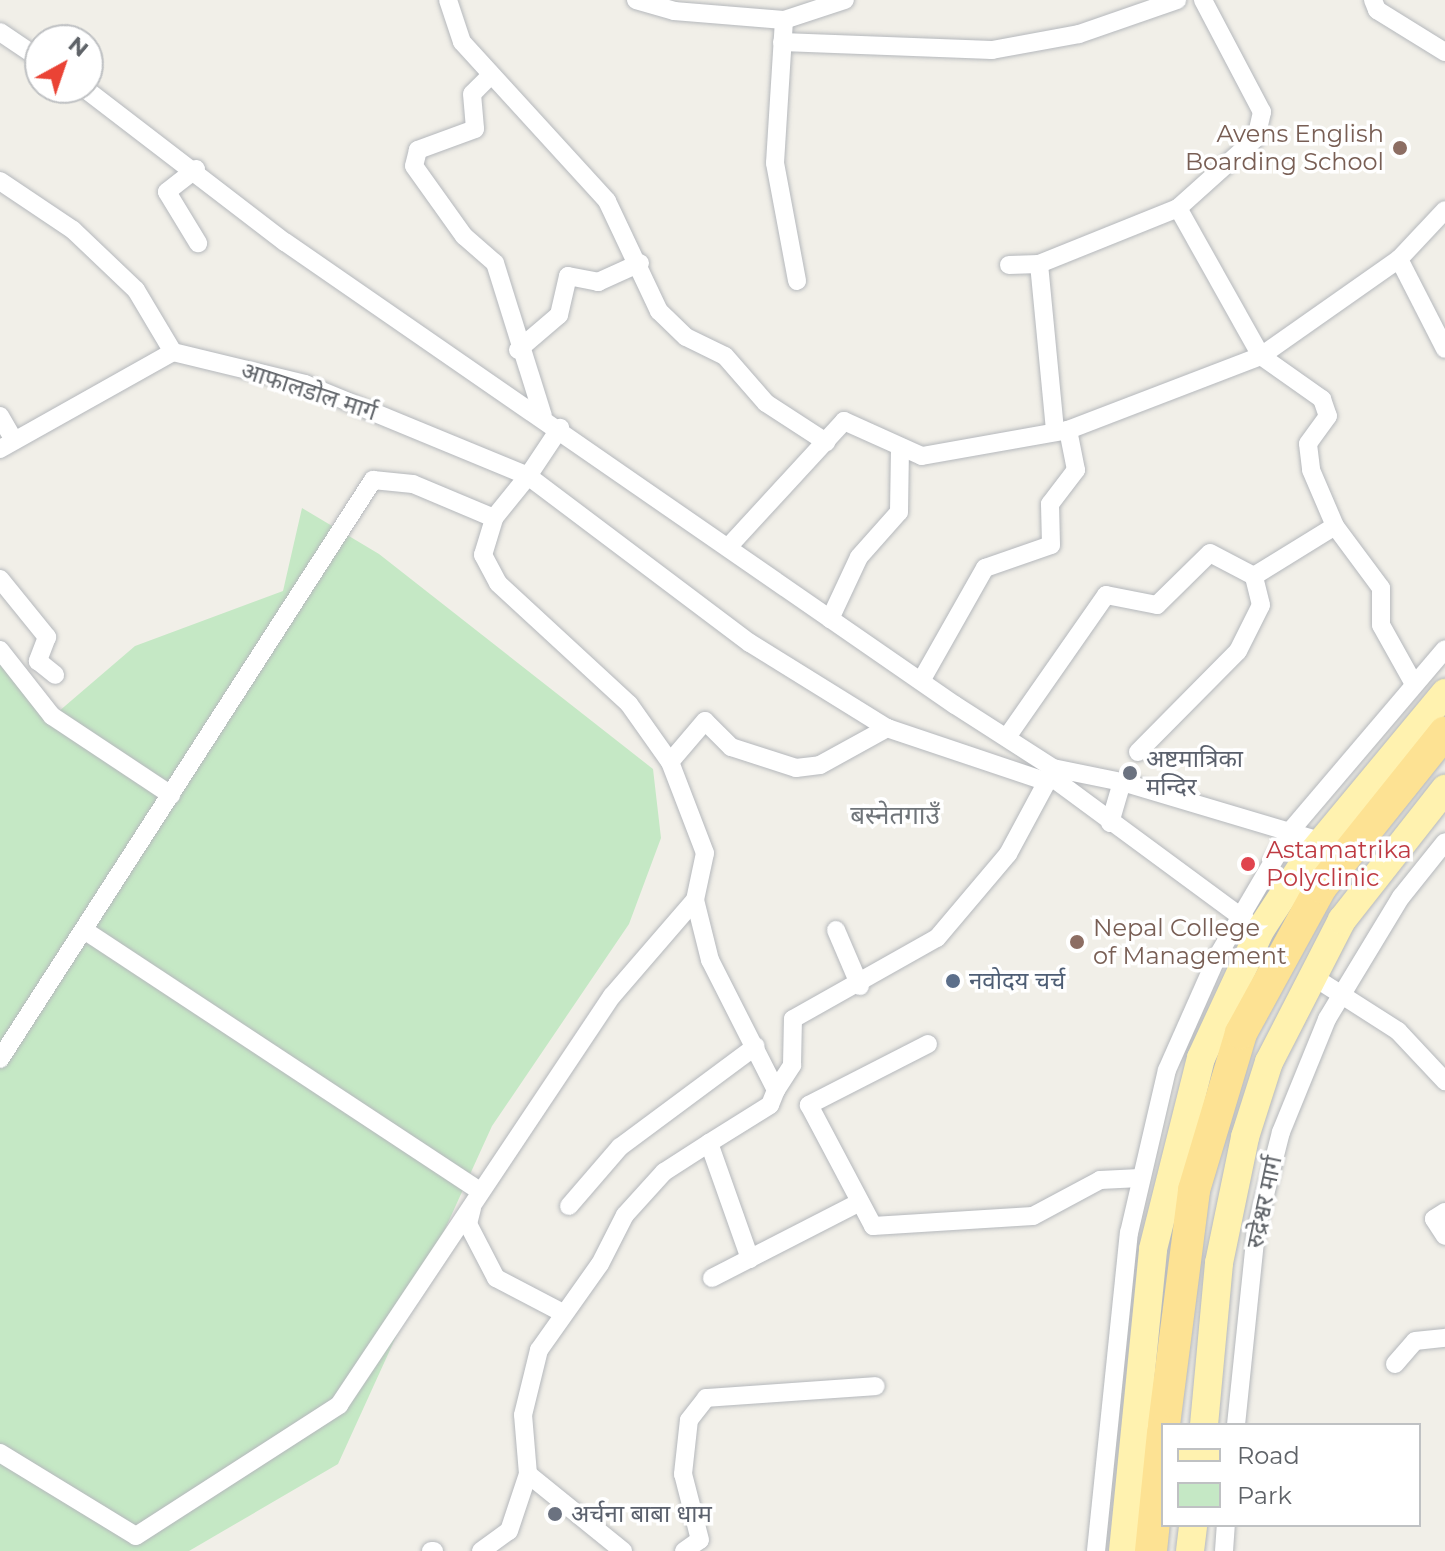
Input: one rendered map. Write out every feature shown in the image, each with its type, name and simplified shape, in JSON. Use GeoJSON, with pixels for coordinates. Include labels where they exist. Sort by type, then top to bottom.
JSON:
{"type":"FeatureCollection","features":[{"type":"Feature","properties":{"kind":"highway"},"geometry":{"type":"LineString","coordinates":[[1164,1423],[1194,1190],[1241,1033],[1321,887],[1445,732]]}},
{"type":"Feature","properties":{"kind":"highway"},"geometry":{"type":"LineString","coordinates":[[1180,1423],[1216,1166],[1267,1016],[1347,878],[1445,759]]}},
{"type":"Feature","properties":{"kind":"highway"},"geometry":{"type":"LineString","coordinates":[[1151,1551],[1161,1452]]}},
{"type":"Feature","properties":{"kind":"highway"},"geometry":{"type":"LineString","coordinates":[[1169,1551],[1171,1527]]}},
{"type":"Feature","properties":{"kind":"main road"},"geometry":{"type":"LineString","coordinates":[[1123,1551],[1164,1190],[1201,1058],[1250,923],[1445,693]]}},
{"type":"Feature","properties":{"kind":"main road"},"geometry":{"type":"LineString","coordinates":[[1204,1423],[1219,1263],[1238,1166],[1269,1062],[1309,974],[1387,858],[1445,789]]}},
{"type":"Feature","properties":{"kind":"main road"},"geometry":{"type":"LineString","coordinates":[[1190,1551],[1193,1527]]}},
{"type":"Feature","properties":{"kind":"street"},"geometry":{"type":"LineString","coordinates":[[448,0],[462,42],[490,76],[585,172],[640,263],[659,311],[686,337],[725,356],[766,403],[826,442]]}},
{"type":"Feature","properties":{"kind":"street"},"geometry":{"type":"LineString","coordinates":[[636,0],[674,11],[784,20],[845,0]]}},
{"type":"Feature","properties":{"kind":"street"},"geometry":{"type":"LineString","coordinates":[[782,42],[992,50],[1079,34],[1177,0]]}},
{"type":"Feature","properties":{"kind":"street"},"geometry":{"type":"LineString","coordinates":[[1009,265],[1039,264],[1178,208],[1261,127],[1262,112],[1203,0]]}},
{"type":"Feature","properties":{"kind":"street"},"geometry":{"type":"LineString","coordinates":[[1373,0],[1377,10],[1445,52]]}},
{"type":"Feature","properties":{"kind":"street"},"geometry":{"type":"LineString","coordinates":[[784,20],[775,163],[797,281]]}},
{"type":"Feature","properties":{"kind":"street"},"geometry":{"type":"LineString","coordinates":[[0,32],[24,48]]}},
{"type":"Feature","properties":{"kind":"street"},"geometry":{"type":"LineString","coordinates":[[490,76],[472,94],[475,129],[418,150],[414,166],[464,236],[495,263],[518,350],[543,416]]}},
{"type":"Feature","properties":{"kind":"street"},"geometry":{"type":"LineString","coordinates":[[104,102],[196,169],[285,242],[731,544],[830,619],[1007,737],[1110,823],[1250,923]]}},
{"type":"Feature","properties":{"kind":"street"},"geometry":{"type":"LineString","coordinates":[[196,169],[167,192],[198,243]]}},
{"type":"Feature","properties":{"kind":"street"},"geometry":{"type":"LineString","coordinates":[[0,181],[73,230],[136,290],[173,352],[7,444],[0,416]]}},
{"type":"Feature","properties":{"kind":"street"},"geometry":{"type":"LineString","coordinates":[[1178,208],[1261,356],[1322,399],[1328,416],[1308,444],[1335,526],[1381,588],[1381,625],[1414,684]]}},
{"type":"Feature","properties":{"kind":"street"},"geometry":{"type":"LineString","coordinates":[[731,544],[844,421],[900,451],[937,456],[957,446],[1002,445],[1061,431],[1261,356],[1399,259],[1445,210]]}},
{"type":"Feature","properties":{"kind":"street"},"geometry":{"type":"LineString","coordinates":[[1399,259],[1440,324],[1445,349]]}},
{"type":"Feature","properties":{"kind":"street"},"geometry":{"type":"LineString","coordinates":[[518,350],[559,315],[568,276],[598,282],[640,263]]}},
{"type":"Feature","properties":{"kind":"street"},"geometry":{"type":"LineString","coordinates":[[921,681],[985,568],[1051,545],[1050,504],[1076,470],[1061,431],[1039,264]]}},
{"type":"Feature","properties":{"kind":"street","name":"आफालडोल मार्ग"},"geometry":{"type":"LineString","coordinates":[[173,352],[305,384],[528,476],[750,643],[887,728],[1050,775]]}},
{"type":"Feature","properties":{"kind":"street"},"geometry":{"type":"LineString","coordinates":[[560,428],[528,476],[494,518],[483,555],[498,583],[629,704],[670,762],[705,853],[695,900],[710,960],[776,1090]]}},
{"type":"Feature","properties":{"kind":"street"},"geometry":{"type":"LineString","coordinates":[[830,619],[859,557],[899,512],[900,451]]}},
{"type":"Feature","properties":{"kind":"street"},"geometry":{"type":"LineString","coordinates":[[0,1059],[87,932],[373,480],[413,484],[494,518]]}},
{"type":"Feature","properties":{"kind":"street"},"geometry":{"type":"LineString","coordinates":[[1254,576],[1335,526]]}},
{"type":"Feature","properties":{"kind":"street"},"geometry":{"type":"LineString","coordinates":[[1007,737],[1106,595],[1157,605],[1210,553],[1254,576],[1261,605],[1238,651],[1138,752]]}},
{"type":"Feature","properties":{"kind":"street"},"geometry":{"type":"LineString","coordinates":[[0,579],[47,637],[38,661],[55,675]]}},
{"type":"Feature","properties":{"kind":"street"},"geometry":{"type":"LineString","coordinates":[[1096,1551],[1140,1178],[1167,1070],[1250,923],[1292,829],[1445,649]]}},
{"type":"Feature","properties":{"kind":"street"},"geometry":{"type":"LineString","coordinates":[[0,650],[52,716],[171,795]]}},
{"type":"Feature","properties":{"kind":"street"},"geometry":{"type":"LineString","coordinates":[[670,762],[705,721],[731,747],[796,768],[820,765],[887,728]]}},
{"type":"Feature","properties":{"kind":"street"},"geometry":{"type":"LineString","coordinates":[[1050,775],[1122,782],[1292,829],[1320,841]]}},
{"type":"Feature","properties":{"kind":"street"},"geometry":{"type":"LineString","coordinates":[[481,1551],[509,1531],[528,1474],[523,1415],[539,1350],[649,1185],[770,1105],[792,1065],[793,1019],[860,986],[937,938],[965,910],[1008,854],[1050,775]]}},
{"type":"Feature","properties":{"kind":"street"},"geometry":{"type":"LineString","coordinates":[[1110,823],[1122,782]]}},
{"type":"Feature","properties":{"kind":"street","name":"रुद्रेश्वर मार्ग"},"geometry":{"type":"LineString","coordinates":[[1236,1423],[1266,1185],[1305,1066],[1342,993],[1445,842]]}},
{"type":"Feature","properties":{"kind":"street"},"geometry":{"type":"LineString","coordinates":[[0,1453],[136,1536],[339,1405],[475,1197],[641,955],[695,900]]}},
{"type":"Feature","properties":{"kind":"street"},"geometry":{"type":"LineString","coordinates":[[836,930],[860,986]]}},
{"type":"Feature","properties":{"kind":"street"},"geometry":{"type":"LineString","coordinates":[[87,932],[475,1197]]}},
{"type":"Feature","properties":{"kind":"street"},"geometry":{"type":"LineString","coordinates":[[1309,974],[1342,993],[1443,1074]]}},
{"type":"Feature","properties":{"kind":"street"},"geometry":{"type":"LineString","coordinates":[[928,1044],[809,1105],[858,1203],[873,1226],[1004,1218],[1050,1211],[1100,1180],[1140,1178]]}},
{"type":"Feature","properties":{"kind":"street"},"geometry":{"type":"LineString","coordinates":[[569,1206],[620,1147],[756,1046]]}},
{"type":"Feature","properties":{"kind":"street"},"geometry":{"type":"LineString","coordinates":[[709,1143],[750,1259]]}},
{"type":"Feature","properties":{"kind":"street"},"geometry":{"type":"LineString","coordinates":[[475,1197],[468,1224],[496,1278],[563,1313]]}},
{"type":"Feature","properties":{"kind":"street"},"geometry":{"type":"LineString","coordinates":[[712,1278],[858,1203]]}},
{"type":"Feature","properties":{"kind":"street"},"geometry":{"type":"LineString","coordinates":[[1445,1212],[1434,1219],[1445,1236]]}},
{"type":"Feature","properties":{"kind":"street"},"geometry":{"type":"LineString","coordinates":[[1395,1364],[1415,1341],[1445,1338]]}},
{"type":"Feature","properties":{"kind":"street"},"geometry":{"type":"LineString","coordinates":[[684,1551],[700,1540],[683,1474],[689,1420],[706,1398],[876,1386]]}},
{"type":"Feature","properties":{"kind":"street"},"geometry":{"type":"LineString","coordinates":[[528,1474],[623,1551]]}},
{"type":"Feature","properties":{"kind":"street"},"geometry":{"type":"LineString","coordinates":[[1224,1551],[1226,1527]]}},
{"type":"Feature","properties":{"kind":"green space"},"geometry":{"type":"Polygon","coordinates":[[[302,508],[379,554],[653,769],[661,838],[629,924],[492,1126],[338,1464],[189,1551],[0,1551],[0,662],[51,718],[135,646],[283,591],[302,508]]]}},
{"type":"Feature","properties":{"kind":"place","name":"Avens English Boarding School"},"geometry":{"type":"Point","coordinates":[1400,148]}},
{"type":"Feature","properties":{"kind":"place","name":"अष्टमात्रिका मन्दिर"},"geometry":{"type":"Point","coordinates":[1130,773]}},
{"type":"Feature","properties":{"kind":"place","name":"Astamatrika Polyclinic"},"geometry":{"type":"Point","coordinates":[1248,864]}},
{"type":"Feature","properties":{"kind":"place","name":"Nepal College of Management"},"geometry":{"type":"Point","coordinates":[1077,942]}},
{"type":"Feature","properties":{"kind":"place","name":"नवोदय चर्च"},"geometry":{"type":"Point","coordinates":[953,981]}},
{"type":"Feature","properties":{"kind":"place","name":"अर्चना बाबा धाम"},"geometry":{"type":"Point","coordinates":[555,1514]}},
{"type":"Feature","properties":{"kind":"district","name":"बस्नेतगाउँ"},"geometry":{"type":"Point","coordinates":[895,816]}}]}
